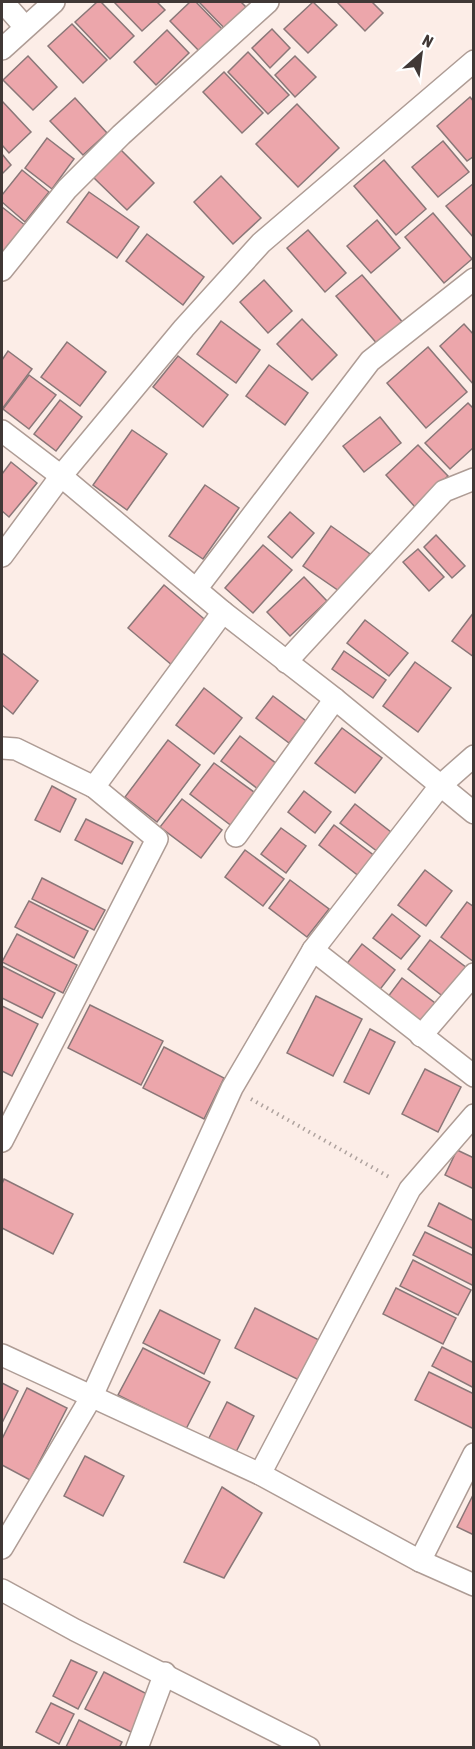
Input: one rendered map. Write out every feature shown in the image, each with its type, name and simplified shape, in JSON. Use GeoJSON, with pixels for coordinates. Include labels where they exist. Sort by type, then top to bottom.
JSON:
{"type":"FeatureCollection","features":[{"type":"Feature","properties":{"kind":"street"},"geometry":{"type":"LineString","coordinates":[[3,2],[25,27]]}},
{"type":"Feature","properties":{"kind":"street"},"geometry":{"type":"LineString","coordinates":[[2,49],[54,2]]}},
{"type":"Feature","properties":{"kind":"street"},"geometry":{"type":"LineString","coordinates":[[2,270],[67,189],[121,135],[268,2]]}},
{"type":"Feature","properties":{"kind":"street"},"geometry":{"type":"LineString","coordinates":[[2,556],[61,476],[184,328],[261,243],[474,61]]}},
{"type":"Feature","properties":{"kind":"street"},"geometry":{"type":"LineString","coordinates":[[197,588],[370,362],[474,279]]}},
{"type":"Feature","properties":{"kind":"street"},"geometry":{"type":"LineString","coordinates":[[2,431],[61,476],[223,612],[335,699],[474,813]]}},
{"type":"Feature","properties":{"kind":"street"},"geometry":{"type":"LineString","coordinates":[[286,662],[444,491],[474,479]]}},
{"type":"Feature","properties":{"kind":"street"},"geometry":{"type":"LineString","coordinates":[[94,787],[223,612]]}},
{"type":"Feature","properties":{"kind":"street"},"geometry":{"type":"LineString","coordinates":[[236,836],[335,699]]}},
{"type":"Feature","properties":{"kind":"street"},"geometry":{"type":"LineString","coordinates":[[2,748],[16,749],[94,787],[157,839],[2,1140]]}},
{"type":"Feature","properties":{"kind":"street"},"geometry":{"type":"LineString","coordinates":[[2,1548],[92,1396],[232,1088],[313,950],[440,786],[474,756]]}},
{"type":"Feature","properties":{"kind":"street"},"geometry":{"type":"LineString","coordinates":[[313,950],[474,1076]]}},
{"type":"Feature","properties":{"kind":"street"},"geometry":{"type":"LineString","coordinates":[[421,1036],[474,974]]}},
{"type":"Feature","properties":{"kind":"street"},"geometry":{"type":"LineString","coordinates":[[260,1474],[410,1189],[474,1115]]}},
{"type":"Feature","properties":{"kind":"street"},"geometry":{"type":"LineString","coordinates":[[2,1355],[260,1474],[420,1560],[474,1586]]}},
{"type":"Feature","properties":{"kind":"street"},"geometry":{"type":"LineString","coordinates":[[420,1560],[474,1454]]}},
{"type":"Feature","properties":{"kind":"street"},"geometry":{"type":"LineString","coordinates":[[2,1590],[75,1630],[165,1673],[309,1748]]}},
{"type":"Feature","properties":{"kind":"street"},"geometry":{"type":"LineString","coordinates":[[136,1748],[165,1673]]}},
{"type":"Feature","properties":{"kind":"path"},"geometry":{"type":"LineString","coordinates":[[232,1088],[410,1189]]}},
{"type":"Feature","properties":{"kind":"building"},"geometry":{"type":"Polygon","coordinates":[[[97,2],[101,2],[134,36],[110,59],[75,22],[97,2]]]}},
{"type":"Feature","properties":{"kind":"building"},"geometry":{"type":"Polygon","coordinates":[[[114,2],[157,2],[165,10],[142,31],[114,2]]]}},
{"type":"Feature","properties":{"kind":"building"},"geometry":{"type":"Polygon","coordinates":[[[190,2],[196,2],[224,31],[201,53],[170,21],[190,2]]]}},
{"type":"Feature","properties":{"kind":"building"},"geometry":{"type":"Polygon","coordinates":[[[199,2],[241,2],[250,11],[228,32],[199,2]]]}},
{"type":"Feature","properties":{"kind":"building"},"geometry":{"type":"Polygon","coordinates":[[[313,2],[337,25],[308,53],[284,29],[313,2]]]}},
{"type":"Feature","properties":{"kind":"building"},"geometry":{"type":"Polygon","coordinates":[[[337,2],[372,2],[383,13],[365,31],[337,2]]]}},
{"type":"Feature","properties":{"kind":"building"},"geometry":{"type":"Polygon","coordinates":[[[72,24],[107,60],[83,83],[48,46],[72,24]]]}},
{"type":"Feature","properties":{"kind":"building"},"geometry":{"type":"Polygon","coordinates":[[[272,29],[290,48],[270,68],[252,48],[272,29]]]}},
{"type":"Feature","properties":{"kind":"building"},"geometry":{"type":"Polygon","coordinates":[[[167,30],[189,53],[156,85],[134,62],[167,30]]]}},
{"type":"Feature","properties":{"kind":"building"},"geometry":{"type":"Polygon","coordinates":[[[248,52],[289,95],[268,114],[228,72],[248,52]]]}},
{"type":"Feature","properties":{"kind":"building"},"geometry":{"type":"Polygon","coordinates":[[[28,56],[57,87],[33,110],[3,80],[28,56]]]}},
{"type":"Feature","properties":{"kind":"building"},"geometry":{"type":"Polygon","coordinates":[[[295,56],[316,77],[295,97],[275,75],[295,56]]]}},
{"type":"Feature","properties":{"kind":"building"},"geometry":{"type":"Polygon","coordinates":[[[224,72],[263,113],[242,133],[203,92],[224,72]]]}},
{"type":"Feature","properties":{"kind":"building"},"geometry":{"type":"Polygon","coordinates":[[[470,97],[474,102],[474,156],[467,161],[437,126],[470,97]]]}},
{"type":"Feature","properties":{"kind":"building"},"geometry":{"type":"Polygon","coordinates":[[[75,98],[107,133],[83,155],[50,121],[75,98]]]}},
{"type":"Feature","properties":{"kind":"building"},"geometry":{"type":"Polygon","coordinates":[[[2,101],[31,132],[9,153],[2,145],[2,101]]]}},
{"type":"Feature","properties":{"kind":"building"},"geometry":{"type":"Polygon","coordinates":[[[297,104],[339,148],[298,187],[256,144],[297,104]]]}},
{"type":"Feature","properties":{"kind":"building"},"geometry":{"type":"Polygon","coordinates":[[[47,138],[74,159],[52,189],[25,168],[47,138]]]}},
{"type":"Feature","properties":{"kind":"building"},"geometry":{"type":"Polygon","coordinates":[[[443,141],[469,172],[438,197],[412,167],[443,141]]]}},
{"type":"Feature","properties":{"kind":"building"},"geometry":{"type":"Polygon","coordinates":[[[121,150],[154,183],[127,210],[93,177],[121,150]]]}},
{"type":"Feature","properties":{"kind":"building"},"geometry":{"type":"Polygon","coordinates":[[[2,154],[11,165],[2,174],[2,154]]]}},
{"type":"Feature","properties":{"kind":"building"},"geometry":{"type":"Polygon","coordinates":[[[384,160],[426,209],[396,235],[354,186],[384,160]]]}},
{"type":"Feature","properties":{"kind":"building"},"geometry":{"type":"Polygon","coordinates":[[[22,170],[49,192],[25,222],[2,202],[2,195],[22,170]]]}},
{"type":"Feature","properties":{"kind":"building"},"geometry":{"type":"Polygon","coordinates":[[[221,176],[261,218],[233,244],[194,202],[221,176]]]}},
{"type":"Feature","properties":{"kind":"building"},"geometry":{"type":"Polygon","coordinates":[[[474,183],[474,238],[446,206],[474,183]]]}},
{"type":"Feature","properties":{"kind":"building"},"geometry":{"type":"Polygon","coordinates":[[[89,192],[139,227],[117,258],[67,222],[89,192]]]}},
{"type":"Feature","properties":{"kind":"building"},"geometry":{"type":"Polygon","coordinates":[[[2,207],[26,226],[2,256],[2,207]]]}},
{"type":"Feature","properties":{"kind":"building"},"geometry":{"type":"Polygon","coordinates":[[[433,213],[472,259],[444,283],[405,237],[433,213]]]}},
{"type":"Feature","properties":{"kind":"building"},"geometry":{"type":"Polygon","coordinates":[[[377,220],[400,248],[371,273],[347,246],[377,220]]]}},
{"type":"Feature","properties":{"kind":"building"},"geometry":{"type":"Polygon","coordinates":[[[308,230],[346,273],[325,292],[287,248],[308,230]]]}},
{"type":"Feature","properties":{"kind":"building"},"geometry":{"type":"Polygon","coordinates":[[[147,234],[204,277],[183,305],[126,261],[147,234]]]}},
{"type":"Feature","properties":{"kind":"building"},"geometry":{"type":"Polygon","coordinates":[[[362,275],[405,325],[379,346],[336,296],[362,275]]]}},
{"type":"Feature","properties":{"kind":"building"},"geometry":{"type":"Polygon","coordinates":[[[264,280],[292,311],[268,333],[240,302],[264,280]]]}},
{"type":"Feature","properties":{"kind":"building"},"geometry":{"type":"Polygon","coordinates":[[[302,319],[337,355],[312,380],[277,344],[302,319]]]}},
{"type":"Feature","properties":{"kind":"building"},"geometry":{"type":"Polygon","coordinates":[[[221,321],[260,350],[236,383],[197,354],[221,321]]]}},
{"type":"Feature","properties":{"kind":"building"},"geometry":{"type":"Polygon","coordinates":[[[464,324],[474,335],[474,385],[440,346],[464,324]]]}},
{"type":"Feature","properties":{"kind":"building"},"geometry":{"type":"Polygon","coordinates":[[[67,342],[106,372],[80,406],[41,377],[67,342]]]}},
{"type":"Feature","properties":{"kind":"building"},"geometry":{"type":"Polygon","coordinates":[[[428,347],[467,392],[426,428],[387,383],[428,347]]]}},
{"type":"Feature","properties":{"kind":"building"},"geometry":{"type":"Polygon","coordinates":[[[8,351],[32,369],[2,409],[2,360],[8,351]]]}},
{"type":"Feature","properties":{"kind":"building"},"geometry":{"type":"Polygon","coordinates":[[[178,356],[228,395],[203,427],[153,387],[178,356]]]}},
{"type":"Feature","properties":{"kind":"building"},"geometry":{"type":"Polygon","coordinates":[[[269,365],[308,393],[285,425],[246,396],[269,365]]]}},
{"type":"Feature","properties":{"kind":"building"},"geometry":{"type":"Polygon","coordinates":[[[29,375],[56,395],[29,429],[3,409],[29,375]]]}},
{"type":"Feature","properties":{"kind":"building"},"geometry":{"type":"Polygon","coordinates":[[[60,400],[82,417],[56,451],[34,434],[60,400]]]}},
{"type":"Feature","properties":{"kind":"building"},"geometry":{"type":"Polygon","coordinates":[[[468,403],[474,409],[474,447],[450,469],[425,443],[468,403]]]}},
{"type":"Feature","properties":{"kind":"building"},"geometry":{"type":"Polygon","coordinates":[[[380,417],[401,443],[364,472],[343,446],[380,417]]]}},
{"type":"Feature","properties":{"kind":"building"},"geometry":{"type":"Polygon","coordinates":[[[132,430],[167,454],[127,510],[93,485],[132,430]]]}},
{"type":"Feature","properties":{"kind":"building"},"geometry":{"type":"Polygon","coordinates":[[[418,445],[448,476],[415,507],[386,475],[418,445]]]}},
{"type":"Feature","properties":{"kind":"building"},"geometry":{"type":"Polygon","coordinates":[[[11,462],[37,483],[9,517],[2,511],[2,474],[11,462]]]}},
{"type":"Feature","properties":{"kind":"building"},"geometry":{"type":"Polygon","coordinates":[[[205,485],[239,508],[203,559],[169,536],[205,485]]]}},
{"type":"Feature","properties":{"kind":"building"},"geometry":{"type":"Polygon","coordinates":[[[290,512],[314,533],[292,558],[268,537],[290,512]]]}},
{"type":"Feature","properties":{"kind":"building"},"geometry":{"type":"Polygon","coordinates":[[[331,526],[370,554],[342,593],[303,566],[331,526]]]}},
{"type":"Feature","properties":{"kind":"building"},"geometry":{"type":"Polygon","coordinates":[[[436,535],[465,566],[452,578],[424,547],[436,535]]]}},
{"type":"Feature","properties":{"kind":"building"},"geometry":{"type":"Polygon","coordinates":[[[263,545],[292,570],[253,613],[225,588],[263,545]]]}},
{"type":"Feature","properties":{"kind":"building"},"geometry":{"type":"Polygon","coordinates":[[[418,549],[444,577],[429,591],[403,562],[418,549]]]}},
{"type":"Feature","properties":{"kind":"building"},"geometry":{"type":"Polygon","coordinates":[[[304,577],[327,601],[290,636],[267,612],[304,577]]]}},
{"type":"Feature","properties":{"kind":"building"},"geometry":{"type":"Polygon","coordinates":[[[164,585],[209,623],[173,666],[128,628],[164,585]]]}},
{"type":"Feature","properties":{"kind":"building"},"geometry":{"type":"Polygon","coordinates":[[[474,612],[474,657],[452,641],[474,612]]]}},
{"type":"Feature","properties":{"kind":"building"},"geometry":{"type":"Polygon","coordinates":[[[365,620],[408,653],[389,676],[347,643],[365,620]]]}},
{"type":"Feature","properties":{"kind":"building"},"geometry":{"type":"Polygon","coordinates":[[[344,651],[386,680],[373,698],[332,669],[344,651]]]}},
{"type":"Feature","properties":{"kind":"building"},"geometry":{"type":"Polygon","coordinates":[[[2,653],[38,681],[13,714],[2,705],[2,653]]]}},
{"type":"Feature","properties":{"kind":"building"},"geometry":{"type":"Polygon","coordinates":[[[415,662],[451,688],[418,732],[383,706],[415,662]]]}},
{"type":"Feature","properties":{"kind":"building"},"geometry":{"type":"Polygon","coordinates":[[[204,688],[242,718],[214,754],[176,725],[204,688]]]}},
{"type":"Feature","properties":{"kind":"building"},"geometry":{"type":"Polygon","coordinates":[[[273,696],[306,721],[289,743],[256,718],[273,696]]]}},
{"type":"Feature","properties":{"kind":"building"},"geometry":{"type":"Polygon","coordinates":[[[342,728],[382,758],[355,793],[315,763],[342,728]]]}},
{"type":"Feature","properties":{"kind":"building"},"geometry":{"type":"Polygon","coordinates":[[[240,736],[277,764],[258,789],[221,761],[240,736]]]}},
{"type":"Feature","properties":{"kind":"building"},"geometry":{"type":"Polygon","coordinates":[[[168,740],[200,765],[157,822],[125,797],[168,740]]]}},
{"type":"Feature","properties":{"kind":"building"},"geometry":{"type":"Polygon","coordinates":[[[214,763],[258,795],[233,827],[190,794],[214,763]]]}},
{"type":"Feature","properties":{"kind":"building"},"geometry":{"type":"Polygon","coordinates":[[[52,786],[76,799],[60,832],[35,820],[52,786]]]}},
{"type":"Feature","properties":{"kind":"building"},"geometry":{"type":"Polygon","coordinates":[[[304,791],[331,812],[315,833],[288,812],[304,791]]]}},
{"type":"Feature","properties":{"kind":"building"},"geometry":{"type":"Polygon","coordinates":[[[182,799],[222,830],[201,858],[160,827],[182,799]]]}},
{"type":"Feature","properties":{"kind":"building"},"geometry":{"type":"Polygon","coordinates":[[[355,804],[396,836],[382,855],[340,823],[355,804]]]}},
{"type":"Feature","properties":{"kind":"building"},"geometry":{"type":"Polygon","coordinates":[[[86,819],[133,842],[122,864],[75,840],[86,819]]]}},
{"type":"Feature","properties":{"kind":"building"},"geometry":{"type":"Polygon","coordinates":[[[334,825],[376,857],[360,877],[319,845],[334,825]]]}},
{"type":"Feature","properties":{"kind":"building"},"geometry":{"type":"Polygon","coordinates":[[[281,828],[306,846],[286,873],[261,854],[281,828]]]}},
{"type":"Feature","properties":{"kind":"building"},"geometry":{"type":"Polygon","coordinates":[[[245,850],[284,879],[263,906],[225,877],[245,850]]]}},
{"type":"Feature","properties":{"kind":"building"},"geometry":{"type":"Polygon","coordinates":[[[425,870],[452,891],[426,926],[398,905],[425,870]]]}},
{"type":"Feature","properties":{"kind":"building"},"geometry":{"type":"Polygon","coordinates":[[[42,878],[105,910],[94,930],[32,899],[42,878]]]}},
{"type":"Feature","properties":{"kind":"building"},"geometry":{"type":"Polygon","coordinates":[[[290,880],[329,909],[307,937],[269,908],[290,880]]]}},
{"type":"Feature","properties":{"kind":"building"},"geometry":{"type":"Polygon","coordinates":[[[29,901],[88,931],[74,958],[15,927],[29,901]]]}},
{"type":"Feature","properties":{"kind":"building"},"geometry":{"type":"Polygon","coordinates":[[[467,902],[474,907],[474,962],[441,937],[467,902]]]}},
{"type":"Feature","properties":{"kind":"building"},"geometry":{"type":"Polygon","coordinates":[[[392,914],[420,936],[401,959],[373,938],[392,914]]]}},
{"type":"Feature","properties":{"kind":"building"},"geometry":{"type":"Polygon","coordinates":[[[17,934],[77,965],[63,993],[2,962],[17,934]]]}},
{"type":"Feature","properties":{"kind":"building"},"geometry":{"type":"Polygon","coordinates":[[[430,940],[467,968],[445,998],[408,969],[430,940]]]}},
{"type":"Feature","properties":{"kind":"building"},"geometry":{"type":"Polygon","coordinates":[[[362,944],[395,970],[378,992],[345,966],[362,944]]]}},
{"type":"Feature","properties":{"kind":"building"},"geometry":{"type":"Polygon","coordinates":[[[2,966],[55,993],[42,1018],[2,998],[2,966]]]}},
{"type":"Feature","properties":{"kind":"building"},"geometry":{"type":"Polygon","coordinates":[[[402,978],[439,1006],[421,1030],[384,1002],[402,978]]]}},
{"type":"Feature","properties":{"kind":"building"},"geometry":{"type":"Polygon","coordinates":[[[316,996],[362,1019],[333,1076],[287,1053],[316,996]]]}},
{"type":"Feature","properties":{"kind":"building"},"geometry":{"type":"Polygon","coordinates":[[[90,1005],[163,1041],[141,1085],[68,1048],[90,1005]]]}},
{"type":"Feature","properties":{"kind":"building"},"geometry":{"type":"Polygon","coordinates":[[[2,1006],[38,1024],[12,1076],[2,1071],[2,1006]]]}},
{"type":"Feature","properties":{"kind":"building"},"geometry":{"type":"Polygon","coordinates":[[[370,1029],[395,1042],[369,1094],[344,1082],[370,1029]]]}},
{"type":"Feature","properties":{"kind":"building"},"geometry":{"type":"Polygon","coordinates":[[[164,1047],[224,1078],[204,1119],[143,1088],[164,1047]]]}},
{"type":"Feature","properties":{"kind":"building"},"geometry":{"type":"Polygon","coordinates":[[[425,1069],[461,1087],[438,1132],[402,1114],[425,1069]]]}},
{"type":"Feature","properties":{"kind":"building"},"geometry":{"type":"Polygon","coordinates":[[[457,1150],[474,1158],[474,1189],[445,1175],[457,1150]]]}},
{"type":"Feature","properties":{"kind":"building"},"geometry":{"type":"Polygon","coordinates":[[[4,1179],[73,1214],[53,1254],[2,1228],[4,1179]]]}},
{"type":"Feature","properties":{"kind":"building"},"geometry":{"type":"Polygon","coordinates":[[[439,1203],[474,1221],[474,1249],[428,1226],[439,1203]]]}},
{"type":"Feature","properties":{"kind":"building"},"geometry":{"type":"Polygon","coordinates":[[[425,1232],[474,1256],[474,1286],[413,1255],[425,1232]]]}},
{"type":"Feature","properties":{"kind":"building"},"geometry":{"type":"Polygon","coordinates":[[[413,1260],[471,1290],[458,1315],[400,1286],[413,1260]]]}},
{"type":"Feature","properties":{"kind":"building"},"geometry":{"type":"Polygon","coordinates":[[[396,1288],[456,1318],[443,1344],[383,1314],[396,1288]]]}},
{"type":"Feature","properties":{"kind":"building"},"geometry":{"type":"Polygon","coordinates":[[[255,1308],[321,1341],[301,1381],[235,1348],[255,1308]]]}},
{"type":"Feature","properties":{"kind":"building"},"geometry":{"type":"Polygon","coordinates":[[[160,1310],[220,1340],[204,1374],[143,1343],[160,1310]]]}},
{"type":"Feature","properties":{"kind":"building"},"geometry":{"type":"Polygon","coordinates":[[[442,1347],[474,1363],[474,1388],[432,1366],[442,1347]]]}},
{"type":"Feature","properties":{"kind":"building"},"geometry":{"type":"Polygon","coordinates":[[[143,1348],[210,1382],[186,1429],[118,1395],[143,1348]]]}},
{"type":"Feature","properties":{"kind":"building"},"geometry":{"type":"Polygon","coordinates":[[[429,1372],[474,1394],[474,1429],[415,1400],[429,1372]]]}},
{"type":"Feature","properties":{"kind":"building"},"geometry":{"type":"Polygon","coordinates":[[[2,1383],[18,1391],[2,1423],[2,1383]]]}},
{"type":"Feature","properties":{"kind":"building"},"geometry":{"type":"Polygon","coordinates":[[[27,1388],[67,1408],[30,1480],[2,1465],[2,1439],[27,1388]]]}},
{"type":"Feature","properties":{"kind":"building"},"geometry":{"type":"Polygon","coordinates":[[[227,1402],[254,1416],[233,1458],[206,1444],[227,1402]]]}},
{"type":"Feature","properties":{"kind":"building"},"geometry":{"type":"Polygon","coordinates":[[[85,1456],[124,1476],[103,1516],[64,1496],[85,1456]]]}},
{"type":"Feature","properties":{"kind":"building"},"geometry":{"type":"Polygon","coordinates":[[[222,1487],[262,1513],[224,1578],[184,1562],[222,1487]]]}},
{"type":"Feature","properties":{"kind":"building"},"geometry":{"type":"Polygon","coordinates":[[[474,1493],[474,1535],[457,1527],[474,1493]]]}},
{"type":"Feature","properties":{"kind":"building"},"geometry":{"type":"Polygon","coordinates":[[[71,1660],[97,1672],[78,1709],[53,1696],[71,1660]]]}},
{"type":"Feature","properties":{"kind":"building"},"geometry":{"type":"Polygon","coordinates":[[[104,1672],[151,1696],[133,1733],[85,1709],[104,1672]]]}},
{"type":"Feature","properties":{"kind":"building"},"geometry":{"type":"Polygon","coordinates":[[[51,1703],[74,1714],[59,1744],[36,1732],[51,1703]]]}},
{"type":"Feature","properties":{"kind":"building"},"geometry":{"type":"Polygon","coordinates":[[[79,1720],[122,1742],[119,1748],[66,1747],[79,1720]]]}}]}
